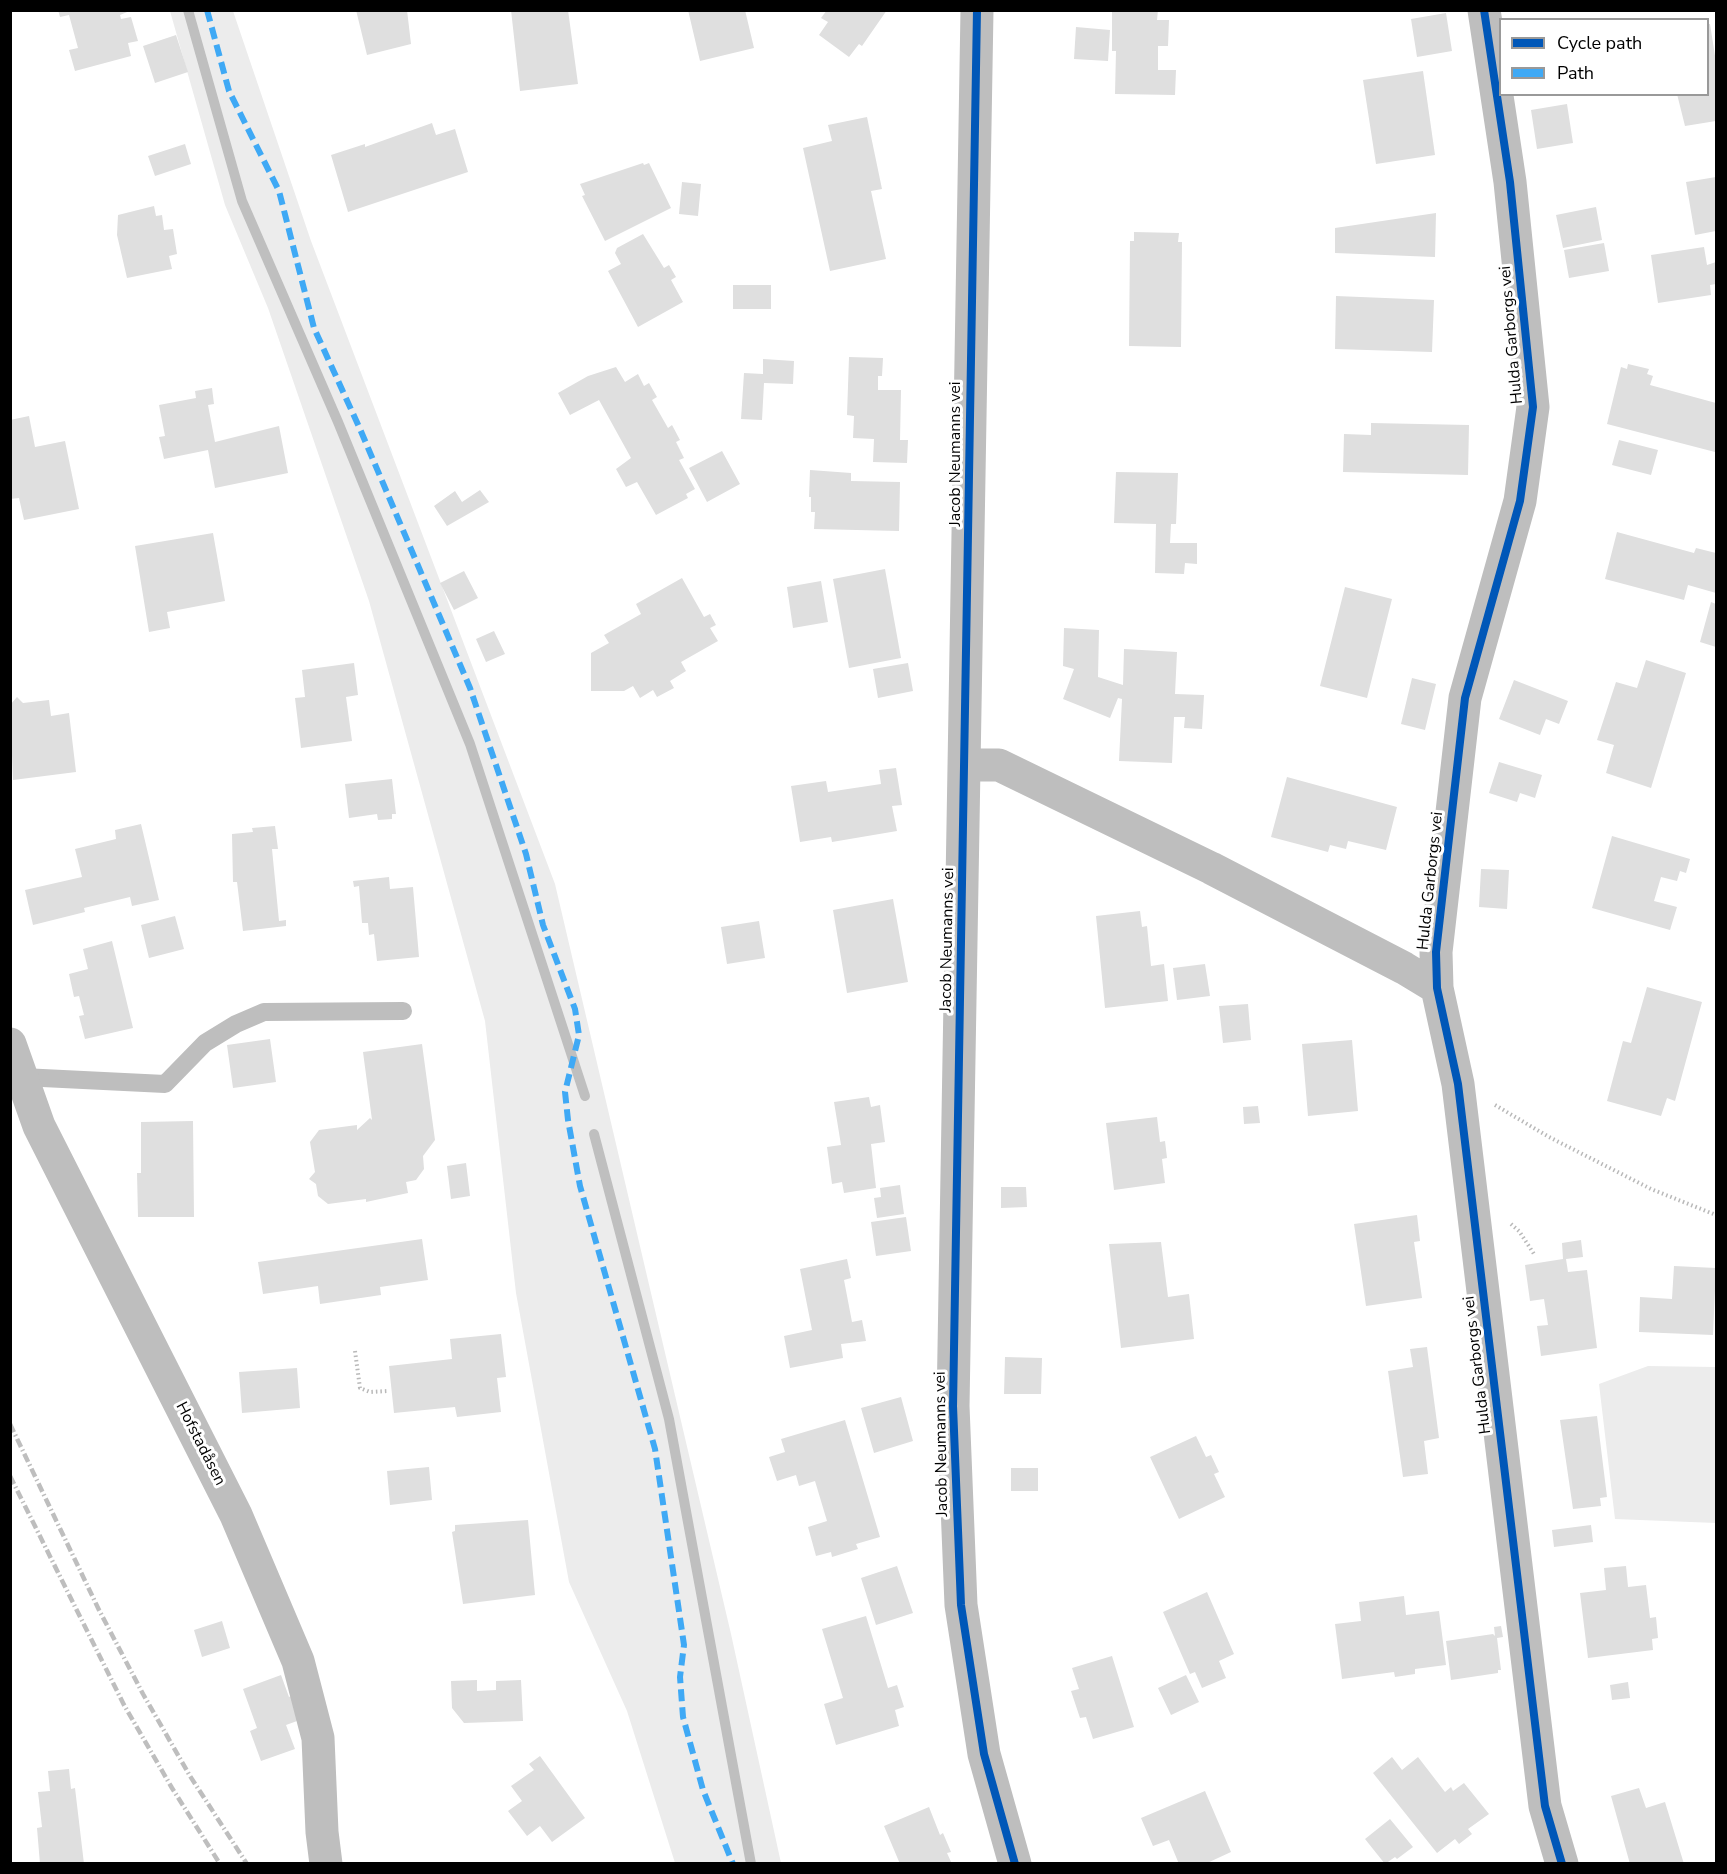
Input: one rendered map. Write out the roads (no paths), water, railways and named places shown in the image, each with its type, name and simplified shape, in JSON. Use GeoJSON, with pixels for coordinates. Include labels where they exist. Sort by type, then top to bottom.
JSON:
{"type":"FeatureCollection","features":[{"type":"Feature","properties":{"kind":"street","name":"Jacob Neumanns vei"},"geometry":{"type":"LineString","coordinates":[[976,10],[966,765],[953,1406],[961,1605],[984,1754],[1015,1863]]}},
{"type":"Feature","properties":{"kind":"street","name":"Hulda Garborgs vei"},"geometry":{"type":"LineString","coordinates":[[1484,10],[1510,182],[1533,407],[1520,501],[1465,698],[1436,952],[1437,988],[1458,1084],[1545,1806],[1562,1863]]}},
{"type":"Feature","properties":{"kind":"street","name":"Hulda Garborgs vei"},"geometry":{"type":"LineString","coordinates":[[966,765],[999,765],[1231,879],[1404,968],[1437,988]]}},
{"type":"Feature","properties":{"kind":"street","name":"Hofstadåsen"},"geometry":{"type":"LineString","coordinates":[[10,1044],[39,1126],[236,1515],[298,1661],[318,1738],[321,1832],[326,1863]]}},
{"type":"Feature","properties":{"kind":"lane"},"geometry":{"type":"LineString","coordinates":[[22,1077],[165,1084],[205,1043],[236,1024],[264,1012],[403,1011]]}},
{"type":"Feature","properties":{"kind":"waterway"},"geometry":{"type":"LineString","coordinates":[[188,10],[242,201],[338,422],[470,744],[585,1096]]}},
{"type":"Feature","properties":{"kind":"waterway"},"geometry":{"type":"LineString","coordinates":[[594,1134],[669,1419],[751,1864]]}},
{"type":"Feature","properties":{"kind":"railway"},"geometry":{"type":"LineString","coordinates":[[10,1424],[99,1610],[143,1694],[190,1776],[247,1864]]}},
{"type":"Feature","properties":{"kind":"railway"},"geometry":{"type":"LineString","coordinates":[[10,1476],[124,1705],[172,1788],[220,1864]]}}]}
